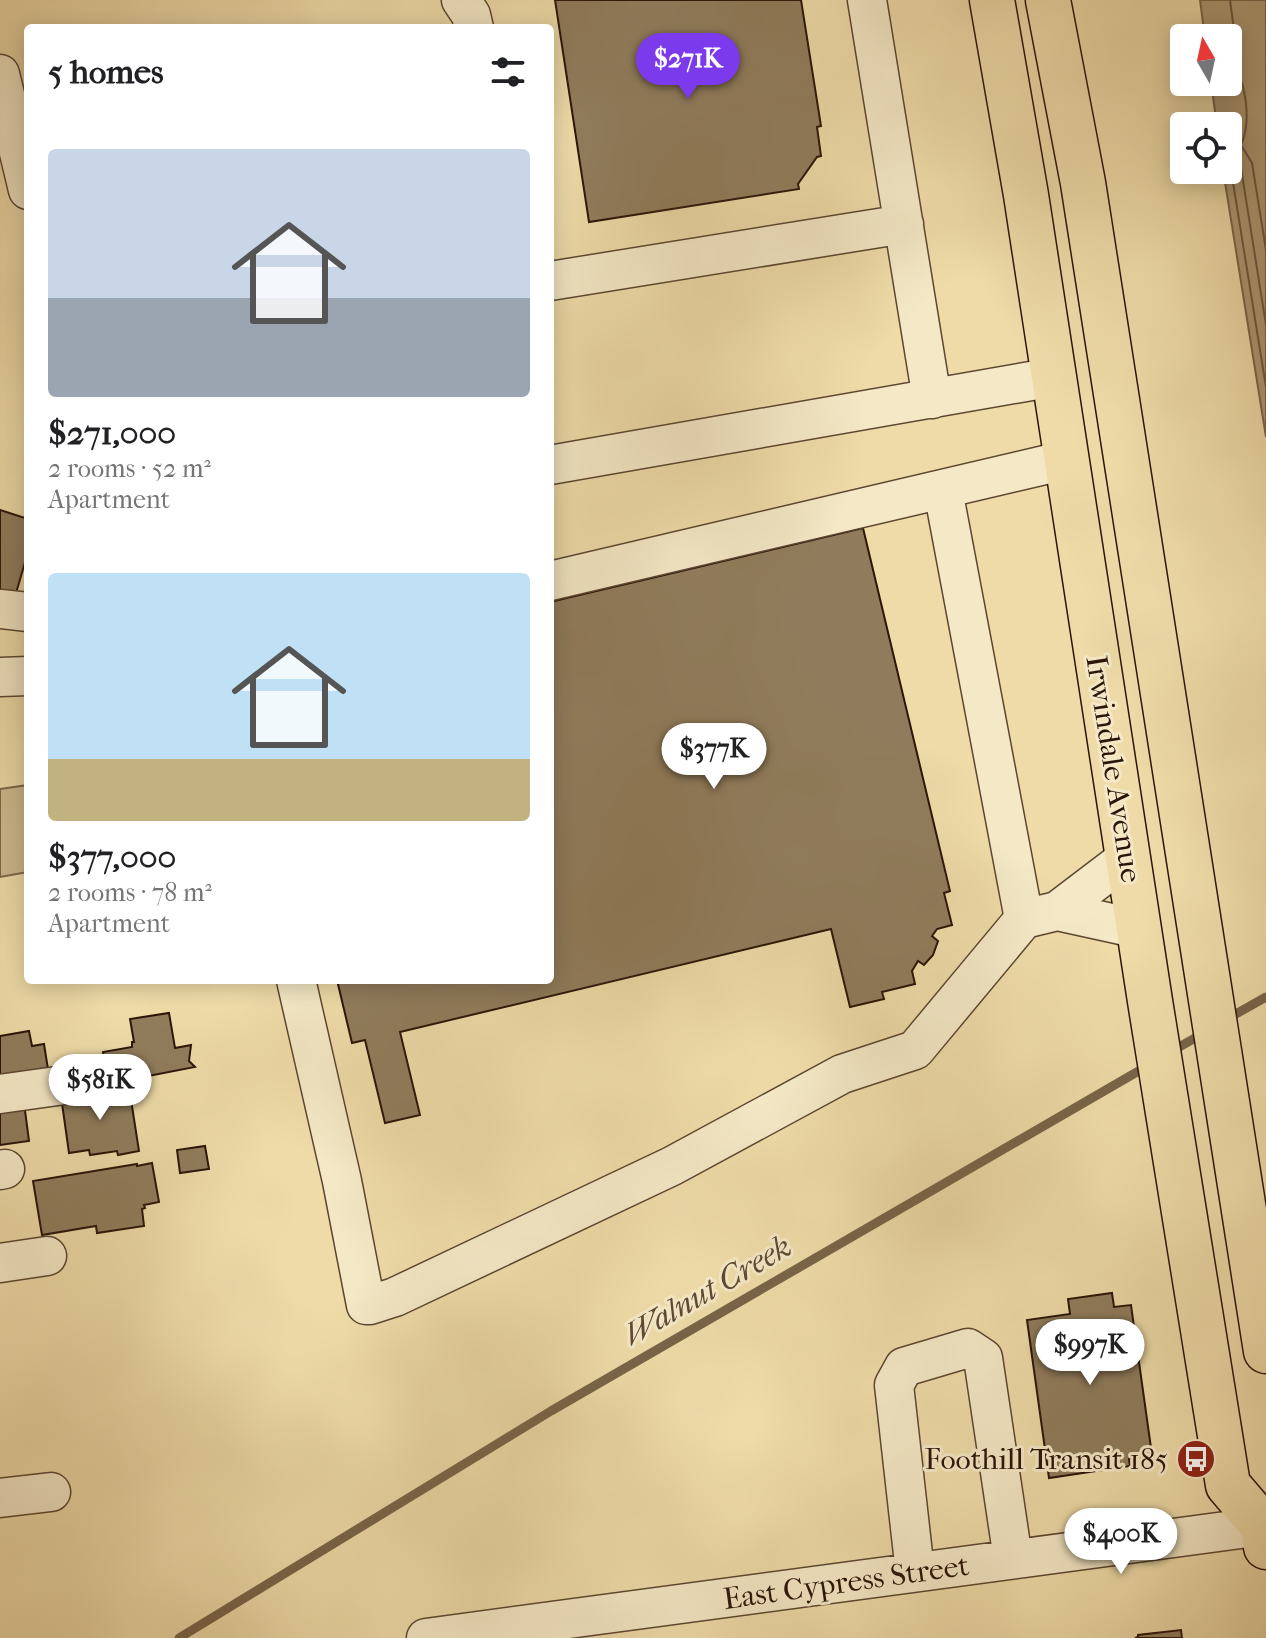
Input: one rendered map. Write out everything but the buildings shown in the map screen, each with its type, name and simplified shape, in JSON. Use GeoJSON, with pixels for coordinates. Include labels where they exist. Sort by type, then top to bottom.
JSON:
{"type":"FeatureCollection","features":[{"type":"Feature","properties":{"kind":"main road","name":"Irwindale Avenue"},"geometry":{"type":"LineString","coordinates":[[992,0],[1026,195],[1165,1099],[1228,1485],[1265,1529]]}},
{"type":"Feature","properties":{"kind":"main road","name":"Irwindale Avenue"},"geometry":{"type":"LineString","coordinates":[[1048,0],[1083,183],[1222,1070],[1261,1282],[1266,1351]]}},
{"type":"Feature","properties":{"kind":"street"},"geometry":{"type":"LineString","coordinates":[[461,0],[473,24]]}},
{"type":"Feature","properties":{"kind":"street"},"geometry":{"type":"LineString","coordinates":[[867,0],[932,399]]}},
{"type":"Feature","properties":{"kind":"street"},"geometry":{"type":"LineString","coordinates":[[0,74],[24,173]]}},
{"type":"Feature","properties":{"kind":"street"},"geometry":{"type":"LineString","coordinates":[[554,280],[904,224]]}},
{"type":"Feature","properties":{"kind":"street"},"geometry":{"type":"LineString","coordinates":[[554,464],[1054,377]]}},
{"type":"Feature","properties":{"kind":"street"},"geometry":{"type":"LineString","coordinates":[[554,580],[1066,460]]}},
{"type":"Feature","properties":{"kind":"street"},"geometry":{"type":"LineString","coordinates":[[943,490],[1040,915]]}},
{"type":"Feature","properties":{"kind":"street"},"geometry":{"type":"LineString","coordinates":[[0,609],[24,612]]}},
{"type":"Feature","properties":{"kind":"street"},"geometry":{"type":"LineString","coordinates":[[0,677],[24,676]]}},
{"type":"Feature","properties":{"kind":"street"},"geometry":{"type":"LineString","coordinates":[[297,984],[342,1181],[366,1305],[370,1305],[395,1297],[672,1166],[842,1074],[915,1050],[1040,915],[1128,857]]}},
{"type":"Feature","properties":{"kind":"street"},"geometry":{"type":"LineString","coordinates":[[1040,915],[1139,929]]}},
{"type":"Feature","properties":{"kind":"street"},"geometry":{"type":"LineString","coordinates":[[0,1094],[93,1081]]}},
{"type":"Feature","properties":{"kind":"street"},"geometry":{"type":"LineString","coordinates":[[0,1263],[47,1256]]}},
{"type":"Feature","properties":{"kind":"street"},"geometry":{"type":"LineString","coordinates":[[915,1572],[894,1385],[904,1367],[968,1348],[983,1358],[1013,1559]]}},
{"type":"Feature","properties":{"kind":"street"},"geometry":{"type":"LineString","coordinates":[[0,1498],[51,1492]]}},
{"type":"Feature","properties":{"kind":"street","name":"East Cypress Street"},"geometry":{"type":"LineString","coordinates":[[426,1638],[1013,1559],[1265,1529]]}},
{"type":"Feature","properties":{"kind":"shaded area"},"geometry":{"type":"Polygon","coordinates":[[[24,786],[24,873],[0,877],[0,789],[24,786]]]}},
{"type":"Feature","properties":{"kind":"water"},"geometry":{"type":"Polygon","coordinates":[[[1200,0],[1266,0],[1266,437],[1225,184],[1242,184],[1242,112],[1215,112],[1213,96],[1242,96],[1242,24],[1203,24],[1200,0]]]}},
{"type":"Feature","properties":{"kind":"waterway","name":"Walnut Creek"},"geometry":{"type":"LineString","coordinates":[[1227,1019],[1266,997]]}},
{"type":"Feature","properties":{"kind":"waterway","name":"Walnut Creek"},"geometry":{"type":"LineString","coordinates":[[1172,1051],[1204,1033]]}},
{"type":"Feature","properties":{"kind":"waterway","name":"Walnut Creek"},"geometry":{"type":"LineString","coordinates":[[179,1638],[551,1411],[1149,1065]]}},
{"type":"Feature","properties":{"kind":"place","name":"Foothill Transit 185"},"geometry":{"type":"Point","coordinates":[1196,1459]}}]}
